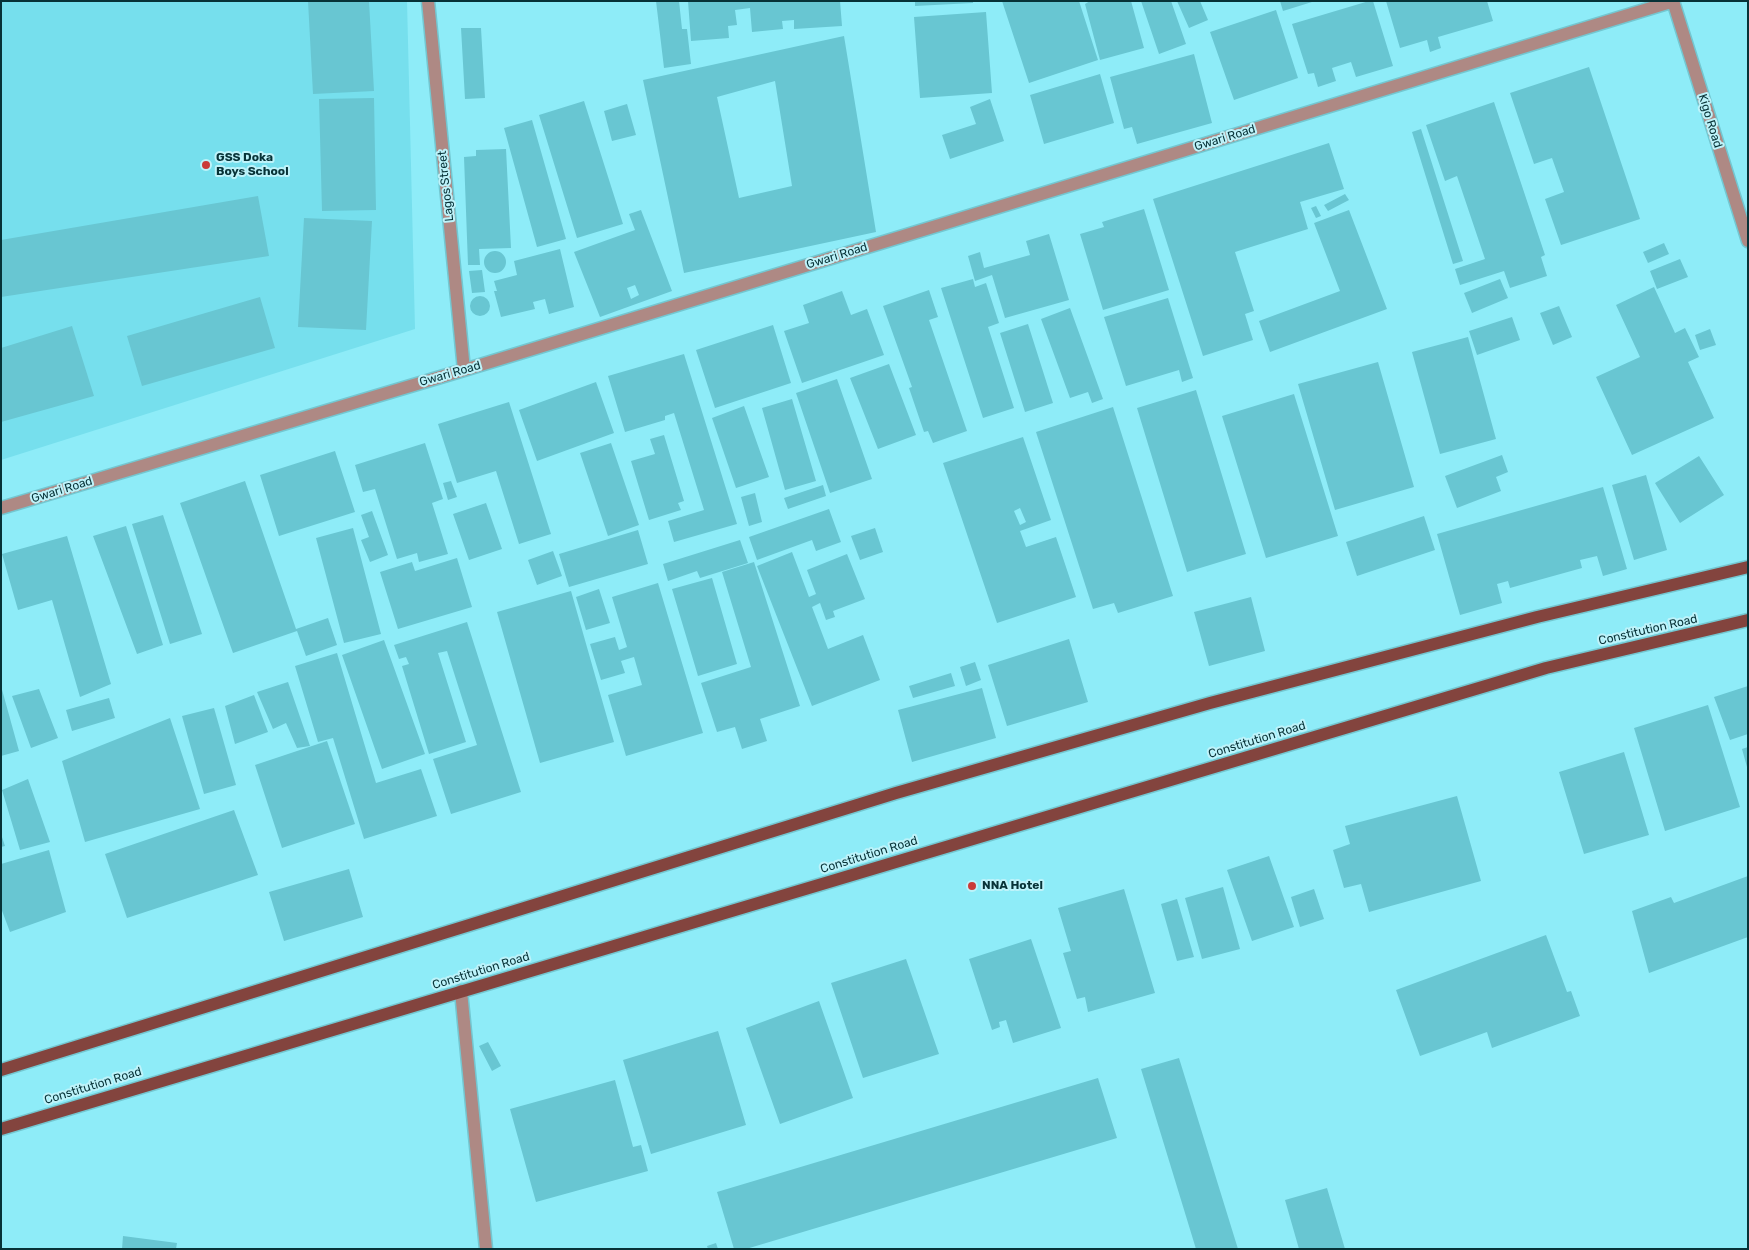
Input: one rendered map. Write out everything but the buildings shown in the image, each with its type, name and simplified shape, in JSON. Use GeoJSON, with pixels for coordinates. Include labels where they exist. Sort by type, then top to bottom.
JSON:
{"type":"FeatureCollection","features":[{"type":"Feature","properties":{"kind":"main road"},"geometry":{"type":"LineString","coordinates":[[1,1070],[991,766],[1210,703],[1527,619],[1748,567]]}},
{"type":"Feature","properties":{"kind":"main road","name":"Constitution Road"},"geometry":{"type":"LineString","coordinates":[[1,1128],[1546,668],[1748,620]]}},
{"type":"Feature","properties":{"kind":"street","name":"Lagos Street"},"geometry":{"type":"LineString","coordinates":[[428,1],[464,370]]}},
{"type":"Feature","properties":{"kind":"street","name":"Gwari Road"},"geometry":{"type":"LineString","coordinates":[[1,508],[464,370],[1673,1]]}},
{"type":"Feature","properties":{"kind":"street","name":"Kigo Road"},"geometry":{"type":"LineString","coordinates":[[1673,1],[1748,241]]}},
{"type":"Feature","properties":{"kind":"street"},"geometry":{"type":"LineString","coordinates":[[461,991],[486,1249]]}},
{"type":"Feature","properties":{"kind":"shaded area","name":"GSS Doka Boys School"},"geometry":{"type":"Polygon","coordinates":[[[1,1],[407,1],[415,329],[1,460],[1,1]]]}},
{"type":"Feature","properties":{"kind":"place","name":"GSS Doka Boys School"},"geometry":{"type":"Point","coordinates":[206,165]}},
{"type":"Feature","properties":{"kind":"place","name":"NNA Hotel"},"geometry":{"type":"Point","coordinates":[972,886]}}]}
